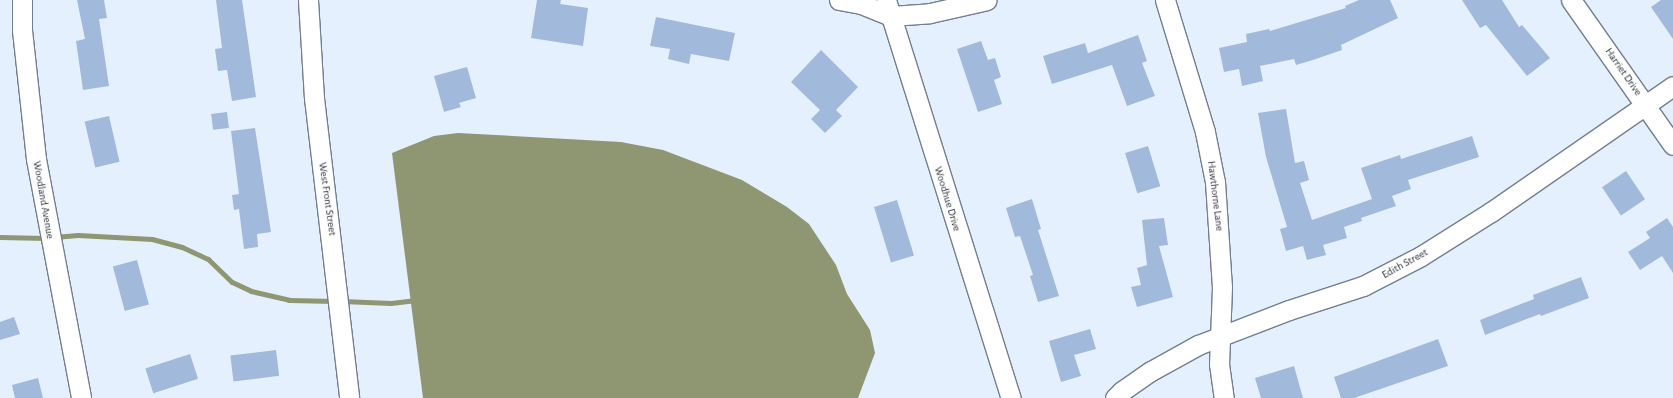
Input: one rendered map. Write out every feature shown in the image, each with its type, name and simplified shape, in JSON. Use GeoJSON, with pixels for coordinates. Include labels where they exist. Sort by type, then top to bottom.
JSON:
{"type":"FeatureCollection","features":[{"type":"Feature","properties":{"kind":"street","name":"Woodland Avenue"},"geometry":{"type":"LineString","coordinates":[[22,0],[22,38],[36,159],[81,398]]}},
{"type":"Feature","properties":{"kind":"street","name":"West Front Street"},"geometry":{"type":"LineString","coordinates":[[308,0],[314,98],[350,398]]}},
{"type":"Feature","properties":{"kind":"street"},"geometry":{"type":"LineString","coordinates":[[839,0],[930,13],[987,0]]}},
{"type":"Feature","properties":{"kind":"street","name":"Hawthorne Lane"},"geometry":{"type":"LineString","coordinates":[[1165,0],[1205,132],[1215,182],[1220,227],[1222,334],[1219,364],[1224,398]]}},
{"type":"Feature","properties":{"kind":"street","name":"Harriet Drive"},"geometry":{"type":"LineString","coordinates":[[1571,0],[1673,145]]}},
{"type":"Feature","properties":{"kind":"street","name":"Woodhue Drive"},"geometry":{"type":"LineString","coordinates":[[888,8],[1011,398]]}},
{"type":"Feature","properties":{"kind":"street","name":"Edith Street"},"geometry":{"type":"LineString","coordinates":[[1116,398],[1122,391],[1151,371],[1222,334],[1383,278],[1491,212],[1673,86]]}},
{"type":"Feature","properties":{"kind":"shaded area"},"geometry":{"type":"Polygon","coordinates":[[[458,133],[621,142],[663,150],[742,180],[787,207],[809,224],[836,265],[847,294],[870,330],[875,353],[858,398],[423,398],[392,153],[434,136],[458,133]]]}},
{"type":"Feature","properties":{"kind":"building"},"geometry":{"type":"Polygon","coordinates":[[[77,0],[104,0],[107,18],[99,19],[109,86],[83,90],[76,41],[85,39],[77,0]]]}},
{"type":"Feature","properties":{"kind":"building"},"geometry":{"type":"Polygon","coordinates":[[[216,0],[242,0],[256,97],[232,101],[227,70],[218,71],[215,49],[222,48],[216,0]]]}},
{"type":"Feature","properties":{"kind":"building"},"geometry":{"type":"Polygon","coordinates":[[[537,0],[561,0],[560,4],[588,8],[583,46],[531,38],[537,0]]]}},
{"type":"Feature","properties":{"kind":"building"},"geometry":{"type":"Polygon","coordinates":[[[1359,0],[1390,0],[1398,18],[1341,45],[1342,50],[1296,65],[1294,59],[1260,66],[1263,81],[1242,86],[1239,69],[1224,72],[1219,48],[1247,42],[1246,34],[1269,29],[1270,31],[1346,8],[1345,6],[1359,0]]]}},
{"type":"Feature","properties":{"kind":"building"},"geometry":{"type":"Polygon","coordinates":[[[1462,0],[1502,0],[1519,27],[1522,25],[1550,58],[1527,76],[1486,25],[1480,28],[1462,0]]]}},
{"type":"Feature","properties":{"kind":"building"},"geometry":{"type":"Polygon","coordinates":[[[1661,0],[1673,0],[1673,39],[1651,7],[1661,0]]]}},
{"type":"Feature","properties":{"kind":"building"},"geometry":{"type":"Polygon","coordinates":[[[656,17],[735,33],[729,61],[691,54],[689,64],[668,59],[670,49],[650,46],[656,17]]]}},
{"type":"Feature","properties":{"kind":"building"},"geometry":{"type":"Polygon","coordinates":[[[1138,35],[1147,61],[1142,63],[1155,96],[1127,106],[1112,65],[1052,84],[1043,56],[1085,43],[1088,53],[1138,35]]]}},
{"type":"Feature","properties":{"kind":"building"},"geometry":{"type":"Polygon","coordinates":[[[981,41],[988,60],[995,58],[1001,77],[994,80],[1002,104],[978,112],[957,49],[981,41]]]}},
{"type":"Feature","properties":{"kind":"building"},"geometry":{"type":"Polygon","coordinates":[[[821,50],[858,87],[836,110],[842,116],[825,133],[811,119],[820,110],[791,82],[821,50]]]}},
{"type":"Feature","properties":{"kind":"building"},"geometry":{"type":"Polygon","coordinates":[[[467,67],[476,98],[459,103],[461,107],[444,112],[434,76],[467,67]]]}},
{"type":"Feature","properties":{"kind":"building"},"geometry":{"type":"Polygon","coordinates":[[[1286,109],[1295,163],[1304,161],[1309,180],[1300,183],[1312,220],[1372,199],[1361,168],[1400,155],[1401,159],[1472,136],[1479,157],[1408,180],[1411,189],[1392,196],[1396,206],[1361,218],[1362,221],[1344,227],[1347,238],[1323,245],[1326,255],[1307,260],[1303,246],[1286,251],[1280,229],[1287,227],[1266,157],[1258,113],[1286,109]]]}},
{"type":"Feature","properties":{"kind":"building"},"geometry":{"type":"Polygon","coordinates":[[[227,112],[229,128],[213,130],[211,114],[227,112]]]}},
{"type":"Feature","properties":{"kind":"building"},"geometry":{"type":"Polygon","coordinates":[[[109,116],[120,162],[95,167],[85,122],[109,116]]]}},
{"type":"Feature","properties":{"kind":"building"},"geometry":{"type":"Polygon","coordinates":[[[255,128],[271,232],[257,234],[258,247],[244,249],[239,209],[234,210],[232,195],[239,194],[231,131],[255,128]]]}},
{"type":"Feature","properties":{"kind":"building"},"geometry":{"type":"Polygon","coordinates":[[[1148,146],[1160,186],[1137,193],[1125,153],[1148,146]]]}},
{"type":"Feature","properties":{"kind":"building"},"geometry":{"type":"Polygon","coordinates":[[[1626,171],[1645,199],[1621,215],[1602,187],[1626,171]]]}},
{"type":"Feature","properties":{"kind":"building"},"geometry":{"type":"Polygon","coordinates":[[[1032,199],[1041,229],[1038,230],[1059,296],[1038,302],[1030,276],[1033,275],[1020,236],[1015,237],[1006,208],[1032,199]]]}},
{"type":"Feature","properties":{"kind":"building"},"geometry":{"type":"Polygon","coordinates":[[[897,200],[914,255],[891,262],[874,207],[897,200]]]}},
{"type":"Feature","properties":{"kind":"building"},"geometry":{"type":"Polygon","coordinates":[[[1164,218],[1168,245],[1159,246],[1173,297],[1137,307],[1131,287],[1141,285],[1137,268],[1147,265],[1142,220],[1164,218]]]}},
{"type":"Feature","properties":{"kind":"building"},"geometry":{"type":"Polygon","coordinates":[[[1667,218],[1673,227],[1673,273],[1662,256],[1640,270],[1628,252],[1650,238],[1646,232],[1667,218]]]}},
{"type":"Feature","properties":{"kind":"building"},"geometry":{"type":"Polygon","coordinates":[[[137,260],[149,304],[125,311],[113,266],[137,260]]]}},
{"type":"Feature","properties":{"kind":"building"},"geometry":{"type":"Polygon","coordinates":[[[1581,277],[1589,298],[1541,316],[1540,314],[1485,335],[1480,320],[1534,299],[1533,295],[1581,277]]]}},
{"type":"Feature","properties":{"kind":"building"},"geometry":{"type":"Polygon","coordinates":[[[14,317],[20,334],[0,340],[0,322],[14,317]]]}},
{"type":"Feature","properties":{"kind":"building"},"geometry":{"type":"Polygon","coordinates":[[[1090,329],[1096,349],[1074,355],[1081,376],[1061,382],[1049,341],[1090,329]]]}},
{"type":"Feature","properties":{"kind":"building"},"geometry":{"type":"Polygon","coordinates":[[[1438,339],[1448,366],[1354,398],[1341,398],[1334,377],[1438,339]]]}},
{"type":"Feature","properties":{"kind":"building"},"geometry":{"type":"Polygon","coordinates":[[[276,350],[279,376],[234,381],[230,356],[276,350]]]}},
{"type":"Feature","properties":{"kind":"building"},"geometry":{"type":"Polygon","coordinates":[[[190,354],[198,379],[153,393],[145,369],[190,354]]]}},
{"type":"Feature","properties":{"kind":"building"},"geometry":{"type":"Polygon","coordinates":[[[1294,366],[1303,398],[1261,398],[1255,378],[1294,366]]]}},
{"type":"Feature","properties":{"kind":"building"},"geometry":{"type":"Polygon","coordinates":[[[38,378],[43,398],[15,398],[12,385],[38,378]]]}},
{"type":"Feature","properties":{"kind":"waterway"},"geometry":{"type":"LineString","coordinates":[[54,237],[78,235],[152,239],[182,247],[208,259],[232,282],[251,291],[289,300],[334,301]]}},
{"type":"Feature","properties":{"kind":"waterway"},"geometry":{"type":"LineString","coordinates":[[0,237],[46,238]]}},
{"type":"Feature","properties":{"kind":"waterway"},"geometry":{"type":"LineString","coordinates":[[342,301],[391,303],[416,300]]}}]}
